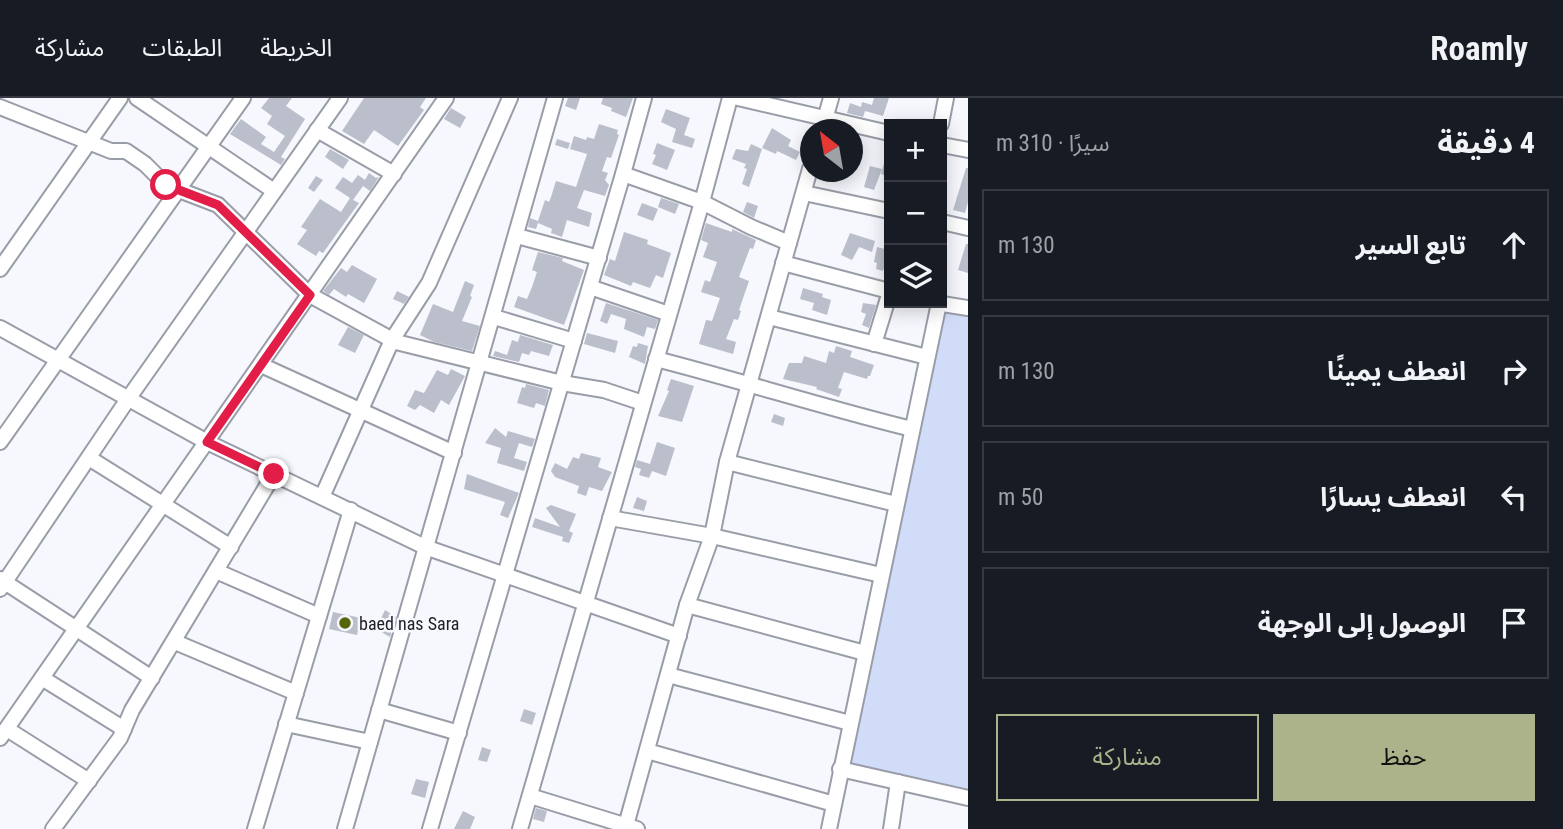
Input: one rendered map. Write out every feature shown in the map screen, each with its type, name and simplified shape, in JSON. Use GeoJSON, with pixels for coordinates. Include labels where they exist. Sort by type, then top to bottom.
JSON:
{"type":"FeatureCollection","features":[{"type":"Feature","properties":{"kind":"street"},"geometry":{"type":"LineString","coordinates":[[6,98],[0,107],[111,151],[126,151],[145,164],[166,185],[218,205],[310,295],[393,340],[481,364],[604,390],[643,403]]}},
{"type":"Feature","properties":{"kind":"street"},"geometry":{"type":"LineString","coordinates":[[0,270],[120,98]]}},
{"type":"Feature","properties":{"kind":"street"},"geometry":{"type":"LineString","coordinates":[[137,98],[275,191]]}},
{"type":"Feature","properties":{"kind":"street"},"geometry":{"type":"LineString","coordinates":[[0,442],[243,98]]}},
{"type":"Feature","properties":{"kind":"street"},"geometry":{"type":"LineString","coordinates":[[152,678],[2,583],[340,98]]}},
{"type":"Feature","properties":{"kind":"street"},"geometry":{"type":"LineString","coordinates":[[89,782],[3,734],[446,98]]}},
{"type":"Feature","properties":{"kind":"street"},"geometry":{"type":"LineString","coordinates":[[322,497],[393,340],[429,283],[510,98]]}},
{"type":"Feature","properties":{"kind":"street"},"geometry":{"type":"LineString","coordinates":[[345,829],[425,547],[481,364],[555,98]]}},
{"type":"Feature","properties":{"kind":"street"},"geometry":{"type":"LineString","coordinates":[[430,829],[644,98]]}},
{"type":"Feature","properties":{"kind":"street"},"geometry":{"type":"LineString","coordinates":[[520,829],[730,98]]}},
{"type":"Feature","properties":{"kind":"street"},"geometry":{"type":"LineString","coordinates":[[738,98],[805,119]]}},
{"type":"Feature","properties":{"kind":"street"},"geometry":{"type":"LineString","coordinates":[[826,119],[831,98]]}},
{"type":"Feature","properties":{"kind":"street"},"geometry":{"type":"LineString","coordinates":[[942,119],[946,98]]}},
{"type":"Feature","properties":{"kind":"street"},"geometry":{"type":"LineString","coordinates":[[317,130],[394,174]]}},
{"type":"Feature","properties":{"kind":"street"},"geometry":{"type":"LineString","coordinates":[[863,130],[884,132]]}},
{"type":"Feature","properties":{"kind":"street"},"geometry":{"type":"LineString","coordinates":[[947,146],[968,150]]}},
{"type":"Feature","properties":{"kind":"street"},"geometry":{"type":"LineString","coordinates":[[623,174],[702,202],[789,243]]}},
{"type":"Feature","properties":{"kind":"street"},"geometry":{"type":"LineString","coordinates":[[530,796],[629,828],[687,605],[712,536],[727,462],[807,182]]}},
{"type":"Feature","properties":{"kind":"street"},"geometry":{"type":"LineString","coordinates":[[804,193],[884,210]]}},
{"type":"Feature","properties":{"kind":"street"},"geometry":{"type":"LineString","coordinates":[[947,223],[968,228]]}},
{"type":"Feature","properties":{"kind":"street"},"geometry":{"type":"LineString","coordinates":[[517,236],[599,258]]}},
{"type":"Feature","properties":{"kind":"street"},"geometry":{"type":"LineString","coordinates":[[783,263],[884,292]]}},
{"type":"Feature","properties":{"kind":"street"},"geometry":{"type":"LineString","coordinates":[[590,287],[669,314]]}},
{"type":"Feature","properties":{"kind":"street"},"geometry":{"type":"LineString","coordinates":[[947,304],[968,308]]}},
{"type":"Feature","properties":{"kind":"street"},"geometry":{"type":"LineString","coordinates":[[874,344],[885,308]]}},
{"type":"Feature","properties":{"kind":"street"},"geometry":{"type":"LineString","coordinates":[[830,829],[840,769],[937,308]]}},
{"type":"Feature","properties":{"kind":"street"},"geometry":{"type":"LineString","coordinates":[[494,317],[574,341]]}},
{"type":"Feature","properties":{"kind":"street"},"geometry":{"type":"LineString","coordinates":[[769,317],[928,357]]}},
{"type":"Feature","properties":{"kind":"street"},"geometry":{"type":"LineString","coordinates":[[0,328],[207,442],[425,547],[679,636]]}},
{"type":"Feature","properties":{"kind":"street"},"geometry":{"type":"LineString","coordinates":[[656,359],[750,383],[837,411],[912,429]]}},
{"type":"Feature","properties":{"kind":"street"},"geometry":{"type":"LineString","coordinates":[[261,365],[454,453]]}},
{"type":"Feature","properties":{"kind":"street"},"geometry":{"type":"LineString","coordinates":[[89,458],[231,547]]}},
{"type":"Feature","properties":{"kind":"street"},"geometry":{"type":"LineString","coordinates":[[727,462],[896,504]]}},
{"type":"Feature","properties":{"kind":"street"},"geometry":{"type":"LineString","coordinates":[[53,829],[120,738],[132,710],[274,474]]}},
{"type":"Feature","properties":{"kind":"street"},"geometry":{"type":"LineString","coordinates":[[255,829],[351,510]]}},
{"type":"Feature","properties":{"kind":"street"},"geometry":{"type":"LineString","coordinates":[[610,518],[712,536],[881,575]]}},
{"type":"Feature","properties":{"kind":"street"},"geometry":{"type":"LineString","coordinates":[[216,571],[319,616]]}},
{"type":"Feature","properties":{"kind":"street"},"geometry":{"type":"LineString","coordinates":[[687,605],[865,653]]}},
{"type":"Feature","properties":{"kind":"street"},"geometry":{"type":"LineString","coordinates":[[174,642],[296,692]]}},
{"type":"Feature","properties":{"kind":"street"},"geometry":{"type":"LineString","coordinates":[[668,675],[850,723]]}},
{"type":"Feature","properties":{"kind":"street"},"geometry":{"type":"LineString","coordinates":[[42,678],[124,729]]}},
{"type":"Feature","properties":{"kind":"street"},"geometry":{"type":"LineString","coordinates":[[379,710],[458,733]]}},
{"type":"Feature","properties":{"kind":"street"},"geometry":{"type":"LineString","coordinates":[[286,724],[370,742]]}},
{"type":"Feature","properties":{"kind":"street"},"geometry":{"type":"LineString","coordinates":[[647,751],[834,804]]}},
{"type":"Feature","properties":{"kind":"street"},"geometry":{"type":"LineString","coordinates":[[840,769],[968,798]]}},
{"type":"Feature","properties":{"kind":"street"},"geometry":{"type":"LineString","coordinates":[[891,829],[898,782]]}},
{"type":"Feature","properties":{"kind":"shaded area"},"geometry":{"type":"Polygon","coordinates":[[[938,309],[968,314],[968,790],[847,767],[938,309]]]}},
{"type":"Feature","properties":{"kind":"building"},"geometry":{"type":"Polygon","coordinates":[[[269,98],[292,98],[286,106],[305,119],[281,157],[285,159],[281,165],[230,134],[241,119],[266,137],[261,144],[274,152],[285,136],[267,124],[272,116],[261,108],[269,98]]]}},
{"type":"Feature","properties":{"kind":"building"},"geometry":{"type":"Polygon","coordinates":[[[364,98],[426,98],[420,107],[424,110],[398,146],[374,130],[364,144],[342,131],[364,98]]]}},
{"type":"Feature","properties":{"kind":"building"},"geometry":{"type":"Polygon","coordinates":[[[568,98],[580,98],[576,110],[565,106],[568,98]]]}},
{"type":"Feature","properties":{"kind":"building"},"geometry":{"type":"Polygon","coordinates":[[[603,98],[633,98],[626,117],[601,104],[603,98]]]}},
{"type":"Feature","properties":{"kind":"building"},"geometry":{"type":"Polygon","coordinates":[[[874,98],[889,98],[883,116],[865,111],[863,117],[847,113],[850,103],[861,107],[862,102],[872,105],[874,98]]]}},
{"type":"Feature","properties":{"kind":"building"},"geometry":{"type":"Polygon","coordinates":[[[451,108],[466,117],[460,128],[444,119],[451,108]]]}},
{"type":"Feature","properties":{"kind":"building"},"geometry":{"type":"Polygon","coordinates":[[[666,109],[690,118],[684,135],[695,139],[692,148],[672,142],[676,129],[661,122],[666,109]]]}},
{"type":"Feature","properties":{"kind":"building"},"geometry":{"type":"Polygon","coordinates":[[[599,124],[618,130],[619,135],[611,158],[607,157],[602,171],[608,173],[605,180],[609,185],[605,196],[584,190],[577,208],[592,213],[589,227],[567,220],[562,237],[538,223],[536,229],[528,227],[530,218],[538,221],[545,200],[549,202],[556,181],[576,187],[587,154],[570,149],[574,136],[586,140],[587,137],[594,139],[599,124]]]}},
{"type":"Feature","properties":{"kind":"building"},"geometry":{"type":"Polygon","coordinates":[[[772,128],[791,140],[788,146],[800,152],[796,160],[777,151],[776,154],[762,148],[772,128]]]}},
{"type":"Feature","properties":{"kind":"building"},"geometry":{"type":"Polygon","coordinates":[[[557,139],[570,143],[568,149],[555,145],[557,139]]]}},
{"type":"Feature","properties":{"kind":"building"},"geometry":{"type":"Polygon","coordinates":[[[657,143],[675,150],[667,170],[652,164],[657,143]]]}},
{"type":"Feature","properties":{"kind":"building"},"geometry":{"type":"Polygon","coordinates":[[[751,144],[762,149],[749,187],[742,184],[746,164],[732,159],[736,149],[748,151],[751,144]]]}},
{"type":"Feature","properties":{"kind":"building"},"geometry":{"type":"Polygon","coordinates":[[[330,149],[349,160],[343,169],[325,157],[330,149]]]}},
{"type":"Feature","properties":{"kind":"building"},"geometry":{"type":"Polygon","coordinates":[[[870,166],[882,169],[874,190],[864,187],[870,166]]]}},
{"type":"Feature","properties":{"kind":"building"},"geometry":{"type":"Polygon","coordinates":[[[966,168],[968,202],[965,213],[953,210],[966,168]]]}},
{"type":"Feature","properties":{"kind":"building"},"geometry":{"type":"Polygon","coordinates":[[[369,173],[379,177],[370,191],[363,186],[353,200],[359,203],[323,253],[319,251],[316,256],[297,244],[307,230],[301,227],[320,199],[341,212],[350,198],[335,188],[343,177],[352,183],[358,175],[365,180],[369,173]]]}},
{"type":"Feature","properties":{"kind":"building"},"geometry":{"type":"Polygon","coordinates":[[[316,176],[323,180],[314,192],[308,188],[316,176]]]}},
{"type":"Feature","properties":{"kind":"building"},"geometry":{"type":"Polygon","coordinates":[[[661,198],[679,204],[675,214],[658,207],[661,198]]]}},
{"type":"Feature","properties":{"kind":"building"},"geometry":{"type":"Polygon","coordinates":[[[747,202],[758,206],[754,218],[743,212],[747,202]]]}},
{"type":"Feature","properties":{"kind":"building"},"geometry":{"type":"Polygon","coordinates":[[[642,203],[658,209],[653,221],[637,215],[642,203]]]}},
{"type":"Feature","properties":{"kind":"building"},"geometry":{"type":"Polygon","coordinates":[[[706,223],[732,232],[732,229],[756,240],[753,249],[750,248],[739,277],[749,281],[739,310],[741,311],[738,320],[734,319],[726,339],[736,342],[733,354],[699,344],[706,320],[712,321],[720,298],[701,292],[705,280],[710,282],[717,262],[703,257],[708,243],[701,240],[706,223]]]}},
{"type":"Feature","properties":{"kind":"building"},"geometry":{"type":"Polygon","coordinates":[[[624,232],[648,240],[647,244],[671,253],[663,278],[656,275],[650,288],[633,282],[631,286],[604,275],[610,259],[615,261],[624,232]]]}},
{"type":"Feature","properties":{"kind":"building"},"geometry":{"type":"Polygon","coordinates":[[[850,233],[875,241],[872,252],[859,247],[852,260],[841,255],[850,233]]]}},
{"type":"Feature","properties":{"kind":"building"},"geometry":{"type":"Polygon","coordinates":[[[968,244],[968,273],[958,270],[968,244]]]}},
{"type":"Feature","properties":{"kind":"building"},"geometry":{"type":"Polygon","coordinates":[[[877,247],[884,249],[883,271],[876,269],[877,263],[874,262],[877,247]]]}},
{"type":"Feature","properties":{"kind":"building"},"geometry":{"type":"Polygon","coordinates":[[[538,252],[563,258],[562,261],[584,270],[564,325],[514,307],[518,296],[527,299],[537,272],[532,270],[538,252]]]}},
{"type":"Feature","properties":{"kind":"building"},"geometry":{"type":"Polygon","coordinates":[[[352,265],[377,279],[364,303],[348,294],[346,297],[334,289],[329,295],[323,291],[341,268],[347,272],[352,265]]]}},
{"type":"Feature","properties":{"kind":"building"},"geometry":{"type":"Polygon","coordinates":[[[465,281],[474,285],[462,321],[480,326],[472,351],[434,342],[420,335],[433,304],[453,312],[465,281]]]}},
{"type":"Feature","properties":{"kind":"building"},"geometry":{"type":"Polygon","coordinates":[[[803,288],[823,294],[822,297],[831,300],[827,315],[812,310],[814,303],[800,299],[803,288]]]}},
{"type":"Feature","properties":{"kind":"building"},"geometry":{"type":"Polygon","coordinates":[[[397,291],[409,297],[404,304],[393,299],[397,291]]]}},
{"type":"Feature","properties":{"kind":"building"},"geometry":{"type":"Polygon","coordinates":[[[606,303],[658,320],[655,329],[647,327],[644,337],[624,329],[626,319],[611,314],[607,324],[600,321],[606,303]]]}},
{"type":"Feature","properties":{"kind":"building"},"geometry":{"type":"Polygon","coordinates":[[[863,303],[876,305],[869,328],[862,325],[866,314],[861,312],[863,303]]]}},
{"type":"Feature","properties":{"kind":"building"},"geometry":{"type":"Polygon","coordinates":[[[348,327],[364,335],[355,353],[338,345],[348,327]]]}},
{"type":"Feature","properties":{"kind":"building"},"geometry":{"type":"Polygon","coordinates":[[[587,333],[618,341],[615,353],[584,344],[587,333]]]}},
{"type":"Feature","properties":{"kind":"building"},"geometry":{"type":"Polygon","coordinates":[[[520,335],[553,345],[549,356],[531,351],[529,355],[522,353],[519,362],[493,356],[495,351],[507,355],[512,340],[518,342],[520,335]]]}},
{"type":"Feature","properties":{"kind":"building"},"geometry":{"type":"Polygon","coordinates":[[[638,343],[648,346],[645,364],[629,357],[633,346],[637,347],[638,343]]]}},
{"type":"Feature","properties":{"kind":"building"},"geometry":{"type":"Polygon","coordinates":[[[836,346],[852,351],[850,357],[874,365],[870,376],[867,379],[844,372],[838,388],[842,389],[839,397],[816,389],[817,387],[783,379],[789,363],[802,363],[804,356],[826,363],[829,351],[834,353],[836,346]]]}},
{"type":"Feature","properties":{"kind":"building"},"geometry":{"type":"Polygon","coordinates":[[[451,369],[465,376],[449,405],[441,400],[434,413],[420,405],[415,410],[407,406],[415,390],[424,393],[437,370],[448,375],[451,369]]]}},
{"type":"Feature","properties":{"kind":"building"},"geometry":{"type":"Polygon","coordinates":[[[671,379],[694,386],[682,422],[658,416],[671,379]]]}},
{"type":"Feature","properties":{"kind":"building"},"geometry":{"type":"Polygon","coordinates":[[[526,384],[549,390],[545,406],[536,403],[534,408],[517,403],[522,387],[525,388],[526,384]]]}},
{"type":"Feature","properties":{"kind":"building"},"geometry":{"type":"Polygon","coordinates":[[[774,414],[785,418],[783,426],[771,422],[774,414]]]}},
{"type":"Feature","properties":{"kind":"building"},"geometry":{"type":"Polygon","coordinates":[[[495,428],[506,437],[508,431],[535,439],[532,447],[519,443],[514,458],[527,462],[524,471],[497,463],[501,448],[485,443],[495,428]]]}},
{"type":"Feature","properties":{"kind":"building"},"geometry":{"type":"Polygon","coordinates":[[[657,442],[675,448],[666,476],[652,471],[649,478],[639,475],[641,469],[635,467],[637,460],[650,464],[657,442]]]}},
{"type":"Feature","properties":{"kind":"building"},"geometry":{"type":"Polygon","coordinates":[[[581,453],[601,458],[598,467],[612,472],[602,491],[589,487],[586,496],[577,493],[579,486],[555,477],[551,471],[555,463],[567,469],[573,457],[579,459],[581,453]]]}},
{"type":"Feature","properties":{"kind":"building"},"geometry":{"type":"Polygon","coordinates":[[[467,474],[519,493],[508,518],[500,515],[505,502],[464,489],[467,474]]]}},
{"type":"Feature","properties":{"kind":"building"},"geometry":{"type":"Polygon","coordinates":[[[637,497],[647,501],[644,511],[633,508],[637,497]]]}},
{"type":"Feature","properties":{"kind":"building"},"geometry":{"type":"Polygon","coordinates":[[[551,505],[576,514],[569,531],[573,533],[569,543],[562,541],[563,537],[532,527],[535,518],[560,527],[546,508],[551,505]]]}},
{"type":"Feature","properties":{"kind":"building"},"geometry":{"type":"Polygon","coordinates":[[[385,610],[396,617],[390,637],[376,629],[385,610]]]}},
{"type":"Feature","properties":{"kind":"building","name":"baed nas Sara"},"geometry":{"type":"Polygon","coordinates":[[[333,612],[361,618],[357,635],[329,629],[333,612]]]}},
{"type":"Feature","properties":{"kind":"building"},"geometry":{"type":"Polygon","coordinates":[[[524,709],[536,713],[532,725],[520,721],[524,709]]]}},
{"type":"Feature","properties":{"kind":"building"},"geometry":{"type":"Polygon","coordinates":[[[482,747],[491,750],[487,762],[478,760],[482,747]]]}},
{"type":"Feature","properties":{"kind":"building"},"geometry":{"type":"Polygon","coordinates":[[[416,779],[429,782],[425,798],[411,794],[416,779]]]}},
{"type":"Feature","properties":{"kind":"building"},"geometry":{"type":"Polygon","coordinates":[[[536,808],[547,811],[544,822],[533,819],[536,808]]]}},
{"type":"Feature","properties":{"kind":"building"},"geometry":{"type":"Polygon","coordinates":[[[463,811],[475,817],[470,829],[454,829],[463,811]]]}},
{"type":"Feature","properties":{"kind":"place","name":"baed nas Sara"},"geometry":{"type":"Point","coordinates":[345,623]}},
{"type":"Feature","properties":{"kind":"route"},"geometry":{"type":"LineString","coordinates":[[166,185],[218,205],[310,295],[207,442],[274,474]]}}]}
